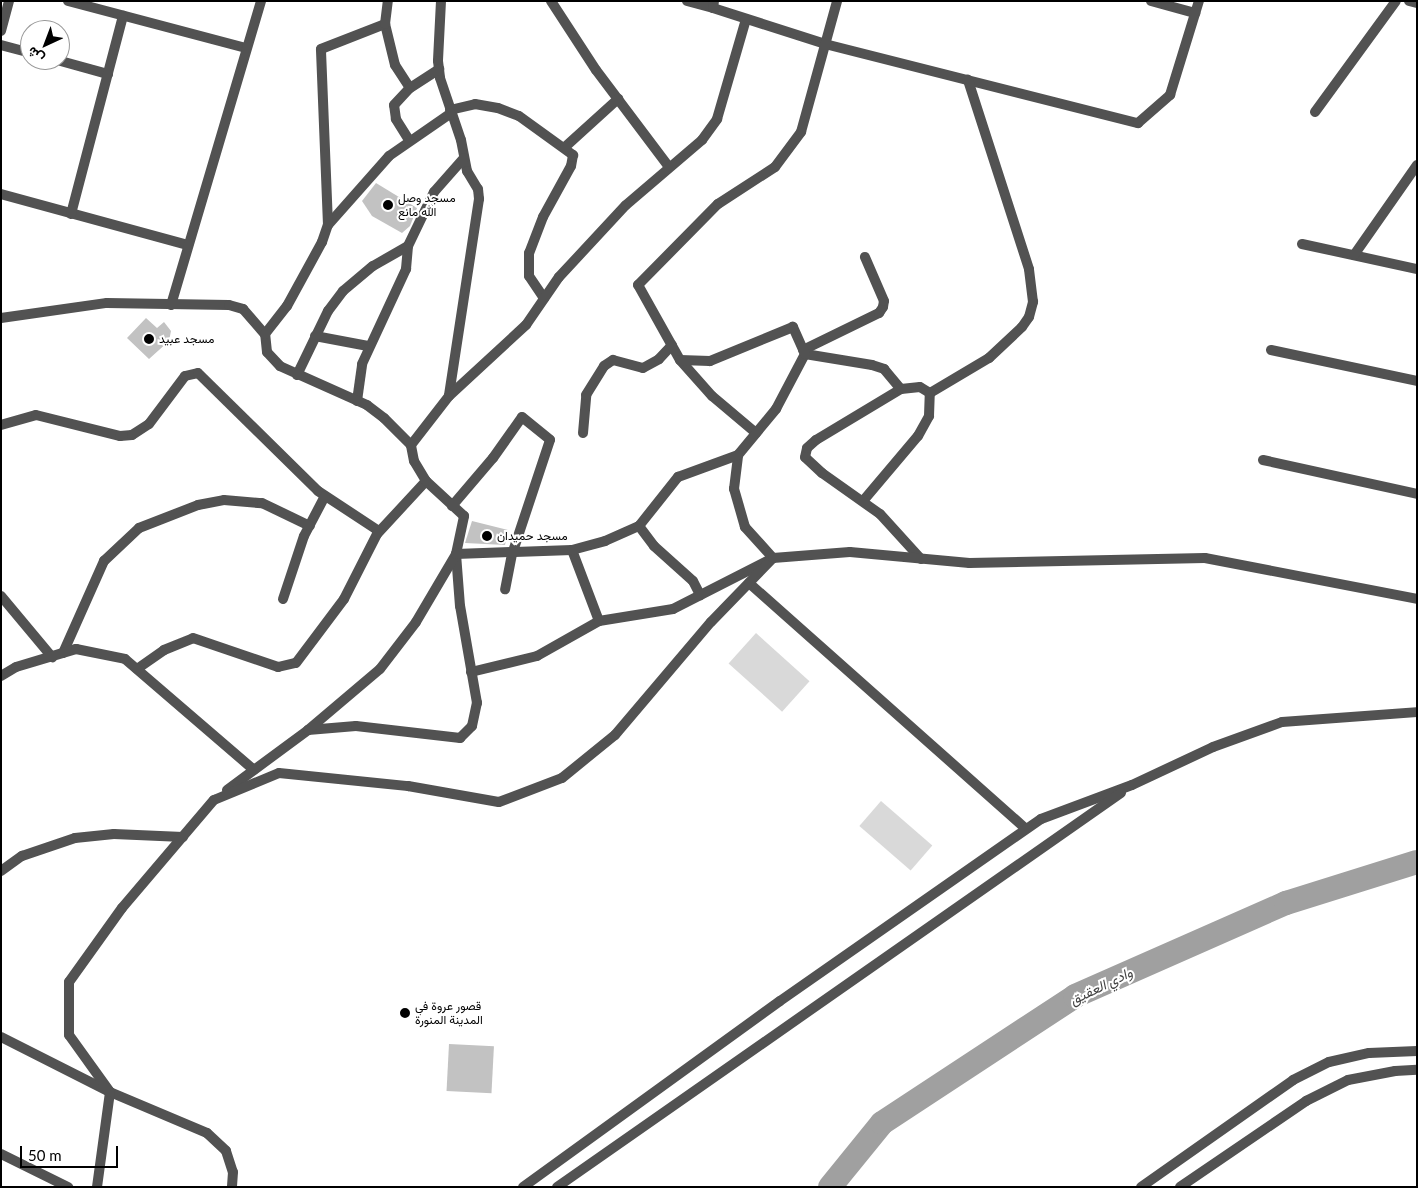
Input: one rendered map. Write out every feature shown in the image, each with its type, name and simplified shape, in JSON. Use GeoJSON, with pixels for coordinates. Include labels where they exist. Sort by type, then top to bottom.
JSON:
{"type":"FeatureCollection","features":[{"type":"Feature","properties":{"kind":"street"},"geometry":{"type":"LineString","coordinates":[[1,30],[9,1]]}},
{"type":"Feature","properties":{"kind":"street"},"geometry":{"type":"LineString","coordinates":[[68,1],[246,48]]}},
{"type":"Feature","properties":{"kind":"street"},"geometry":{"type":"LineString","coordinates":[[171,304],[261,1]]}},
{"type":"Feature","properties":{"kind":"street"},"geometry":{"type":"LineString","coordinates":[[388,1],[385,24],[395,65],[410,88]]}},
{"type":"Feature","properties":{"kind":"street"},"geometry":{"type":"LineString","coordinates":[[441,1],[439,69],[464,158],[479,199],[449,396]]}},
{"type":"Feature","properties":{"kind":"street"},"geometry":{"type":"LineString","coordinates":[[550,1],[558,17],[669,166]]}},
{"type":"Feature","properties":{"kind":"street"},"geometry":{"type":"LineString","coordinates":[[687,1],[713,5],[746,19],[825,44],[1138,122],[1170,95],[1199,1]]}},
{"type":"Feature","properties":{"kind":"street"},"geometry":{"type":"LineString","coordinates":[[756,433],[712,396],[680,360],[638,284],[718,204],[775,167],[801,132],[837,1]]}},
{"type":"Feature","properties":{"kind":"street"},"geometry":{"type":"LineString","coordinates":[[1152,1],[1195,13]]}},
{"type":"Feature","properties":{"kind":"street"},"geometry":{"type":"LineString","coordinates":[[1315,112],[1396,1]]}},
{"type":"Feature","properties":{"kind":"street"},"geometry":{"type":"LineString","coordinates":[[1409,1],[1417,3]]}},
{"type":"Feature","properties":{"kind":"street"},"geometry":{"type":"LineString","coordinates":[[71,214],[123,16]]}},
{"type":"Feature","properties":{"kind":"street"},"geometry":{"type":"LineString","coordinates":[[411,445],[449,396],[508,345],[559,277],[626,205],[669,166],[702,140],[717,119],[746,19]]}},
{"type":"Feature","properties":{"kind":"street"},"geometry":{"type":"LineString","coordinates":[[265,334],[287,306],[322,242],[328,225],[321,49],[385,24]]}},
{"type":"Feature","properties":{"kind":"street"},"geometry":{"type":"LineString","coordinates":[[1,45],[20,50]]}},
{"type":"Feature","properties":{"kind":"street"},"geometry":{"type":"LineString","coordinates":[[70,64],[108,74]]}},
{"type":"Feature","properties":{"kind":"street"},"geometry":{"type":"LineString","coordinates":[[409,140],[396,119],[394,105],[410,88],[439,69]]}},
{"type":"Feature","properties":{"kind":"street"},"geometry":{"type":"LineString","coordinates":[[930,393],[989,358],[1022,327],[1029,317],[1033,302],[1028,269],[968,80]]}},
{"type":"Feature","properties":{"kind":"street"},"geometry":{"type":"LineString","coordinates":[[565,147],[618,99]]}},
{"type":"Feature","properties":{"kind":"street"},"geometry":{"type":"LineString","coordinates":[[328,225],[389,156],[451,111],[475,104],[498,108],[519,116],[565,147],[573,155],[571,166],[543,217],[529,253],[529,276],[544,298]]}},
{"type":"Feature","properties":{"kind":"street"},"geometry":{"type":"LineString","coordinates":[[357,401],[368,346],[406,269],[408,246],[434,192],[464,158]]}},
{"type":"Feature","properties":{"kind":"street"},"geometry":{"type":"LineString","coordinates":[[1354,255],[1417,165]]}},
{"type":"Feature","properties":{"kind":"street"},"geometry":{"type":"LineString","coordinates":[[1,194],[188,245]]}},
{"type":"Feature","properties":{"kind":"street"},"geometry":{"type":"LineString","coordinates":[[1302,244],[1417,269]]}},
{"type":"Feature","properties":{"kind":"street"},"geometry":{"type":"LineString","coordinates":[[297,375],[315,336],[344,291],[373,266],[408,246]]}},
{"type":"Feature","properties":{"kind":"street"},"geometry":{"type":"LineString","coordinates":[[456,554],[512,554],[572,550],[605,541],[639,526],[678,478],[738,455],[776,409],[804,352],[879,313],[883,308],[884,301],[865,257]]}},
{"type":"Feature","properties":{"kind":"street"},"geometry":{"type":"LineString","coordinates":[[1,318],[108,303],[230,305],[243,309],[265,334],[267,352],[280,366],[357,401],[384,418],[411,445],[414,462],[426,481],[464,516],[456,554],[460,606],[478,703],[472,726],[460,738],[356,726],[308,730]]}},
{"type":"Feature","properties":{"kind":"street"},"geometry":{"type":"LineString","coordinates":[[680,360],[710,361],[793,327],[804,352]]}},
{"type":"Feature","properties":{"kind":"street"},"geometry":{"type":"LineString","coordinates":[[315,336],[368,346]]}},
{"type":"Feature","properties":{"kind":"street"},"geometry":{"type":"LineString","coordinates":[[583,433],[586,395],[604,366],[613,360],[643,368],[659,359],[672,345]]}},
{"type":"Feature","properties":{"kind":"street"},"geometry":{"type":"LineString","coordinates":[[1271,350],[1417,381]]}},
{"type":"Feature","properties":{"kind":"street"},"geometry":{"type":"LineString","coordinates":[[804,352],[872,364],[884,369],[901,390]]}},
{"type":"Feature","properties":{"kind":"street"},"geometry":{"type":"LineString","coordinates":[[1,425],[36,416],[120,436],[132,435],[150,424],[185,376],[198,373],[325,496],[379,532]]}},
{"type":"Feature","properties":{"kind":"street"},"geometry":{"type":"LineString","coordinates":[[921,559],[880,514],[809,462],[805,457],[807,448],[901,390],[920,387],[930,393]]}},
{"type":"Feature","properties":{"kind":"street"},"geometry":{"type":"LineString","coordinates":[[863,501],[918,436],[929,416],[930,393]]}},
{"type":"Feature","properties":{"kind":"street"},"geometry":{"type":"LineString","coordinates":[[452,506],[493,458],[522,416],[550,440],[512,554],[505,589]]}},
{"type":"Feature","properties":{"kind":"street"},"geometry":{"type":"LineString","coordinates":[[738,455],[734,489],[745,527],[773,558]]}},
{"type":"Feature","properties":{"kind":"street"},"geometry":{"type":"LineString","coordinates":[[1263,460],[1417,494]]}},
{"type":"Feature","properties":{"kind":"street"},"geometry":{"type":"LineString","coordinates":[[137,669],[164,650],[193,638],[278,667],[291,666],[323,630],[344,599],[379,532],[426,481]]}},
{"type":"Feature","properties":{"kind":"street"},"geometry":{"type":"LineString","coordinates":[[283,599],[310,526],[325,496]]}},
{"type":"Feature","properties":{"kind":"street"},"geometry":{"type":"LineString","coordinates":[[63,653],[104,560],[139,528],[198,505],[224,500],[262,503],[310,526]]}},
{"type":"Feature","properties":{"kind":"street"},"geometry":{"type":"LineString","coordinates":[[639,526],[654,546],[693,581],[700,595]]}},
{"type":"Feature","properties":{"kind":"street"},"geometry":{"type":"LineString","coordinates":[[572,550],[599,621]]}},
{"type":"Feature","properties":{"kind":"street"},"geometry":{"type":"LineString","coordinates":[[471,672],[537,656],[599,621],[673,609],[773,558],[850,552],[969,564],[1205,558],[1417,599]]}},
{"type":"Feature","properties":{"kind":"street"},"geometry":{"type":"LineString","coordinates":[[97,1187],[110,1092],[69,1035],[69,982],[122,908],[214,800],[308,730],[380,669],[416,622],[456,554]]}},
{"type":"Feature","properties":{"kind":"street"},"geometry":{"type":"LineString","coordinates":[[214,800],[279,773],[408,786],[499,802],[562,778],[615,735],[773,558]]}},
{"type":"Feature","properties":{"kind":"street"},"geometry":{"type":"LineString","coordinates":[[749,583],[1026,829]]}},
{"type":"Feature","properties":{"kind":"street"},"geometry":{"type":"LineString","coordinates":[[1,596],[52,657]]}},
{"type":"Feature","properties":{"kind":"street"},"geometry":{"type":"LineString","coordinates":[[1,676],[16,667],[76,649],[106,653],[125,659],[254,770]]}},
{"type":"Feature","properties":{"kind":"street"},"geometry":{"type":"LineString","coordinates":[[523,1187],[780,1001],[1041,818],[1132,785],[1213,746],[1282,722],[1417,712]]}},
{"type":"Feature","properties":{"kind":"street"},"geometry":{"type":"LineString","coordinates":[[557,1187],[1132,785]]}},
{"type":"Feature","properties":{"kind":"street"},"geometry":{"type":"LineString","coordinates":[[1,871],[22,856],[75,838],[114,834],[182,837]]}},
{"type":"Feature","properties":{"kind":"street"},"geometry":{"type":"LineString","coordinates":[[1,1037],[110,1092],[207,1134],[226,1150],[233,1172],[232,1187]]}},
{"type":"Feature","properties":{"kind":"street"},"geometry":{"type":"LineString","coordinates":[[1141,1187],[1293,1080],[1329,1062],[1369,1053],[1417,1051]]}},
{"type":"Feature","properties":{"kind":"street"},"geometry":{"type":"LineString","coordinates":[[1180,1187],[1306,1101],[1348,1080],[1395,1071],[1417,1070]]}},
{"type":"Feature","properties":{"kind":"street"},"geometry":{"type":"LineString","coordinates":[[1,1154],[68,1187]]}},
{"type":"Feature","properties":{"kind":"shaded area"},"geometry":{"type":"Polygon","coordinates":[[[756,633],[810,681],[782,712],[729,663],[756,633]]]}},
{"type":"Feature","properties":{"kind":"shaded area"},"geometry":{"type":"Polygon","coordinates":[[[881,801],[932,846],[911,871],[859,826],[881,801]]]}},
{"type":"Feature","properties":{"kind":"building","name":"مسجد وصل الله مانع"},"geometry":{"type":"Polygon","coordinates":[[[376,183],[417,208],[410,226],[402,233],[372,216],[362,201],[376,183]]]}},
{"type":"Feature","properties":{"kind":"building","name":"مسجد عبيد"},"geometry":{"type":"Polygon","coordinates":[[[146,318],[157,328],[164,322],[171,331],[169,341],[149,359],[127,338],[146,318]]]}},
{"type":"Feature","properties":{"kind":"building","name":"مسجد حميدان"},"geometry":{"type":"Polygon","coordinates":[[[472,521],[508,530],[505,545],[465,543],[472,521]]]}},
{"type":"Feature","properties":{"kind":"building"},"geometry":{"type":"Polygon","coordinates":[[[449,1044],[494,1046],[491,1093],[447,1091],[449,1044]]]}},
{"type":"Feature","properties":{"kind":"waterway","name":"وادي العقيق"},"geometry":{"type":"LineString","coordinates":[[830,1187],[882,1123],[1075,996],[1286,903],[1417,862]]}},
{"type":"Feature","properties":{"kind":"place","name":"مسجد وصل الله مانع"},"geometry":{"type":"Point","coordinates":[388,205]}},
{"type":"Feature","properties":{"kind":"place","name":"مسجد عبيد"},"geometry":{"type":"Point","coordinates":[149,339]}},
{"type":"Feature","properties":{"kind":"place","name":"مسجد حميدان"},"geometry":{"type":"Point","coordinates":[487,536]}},
{"type":"Feature","properties":{"kind":"place","name":"قصور عروة في المدينة المنورة"},"geometry":{"type":"Point","coordinates":[405,1013]}}]}
